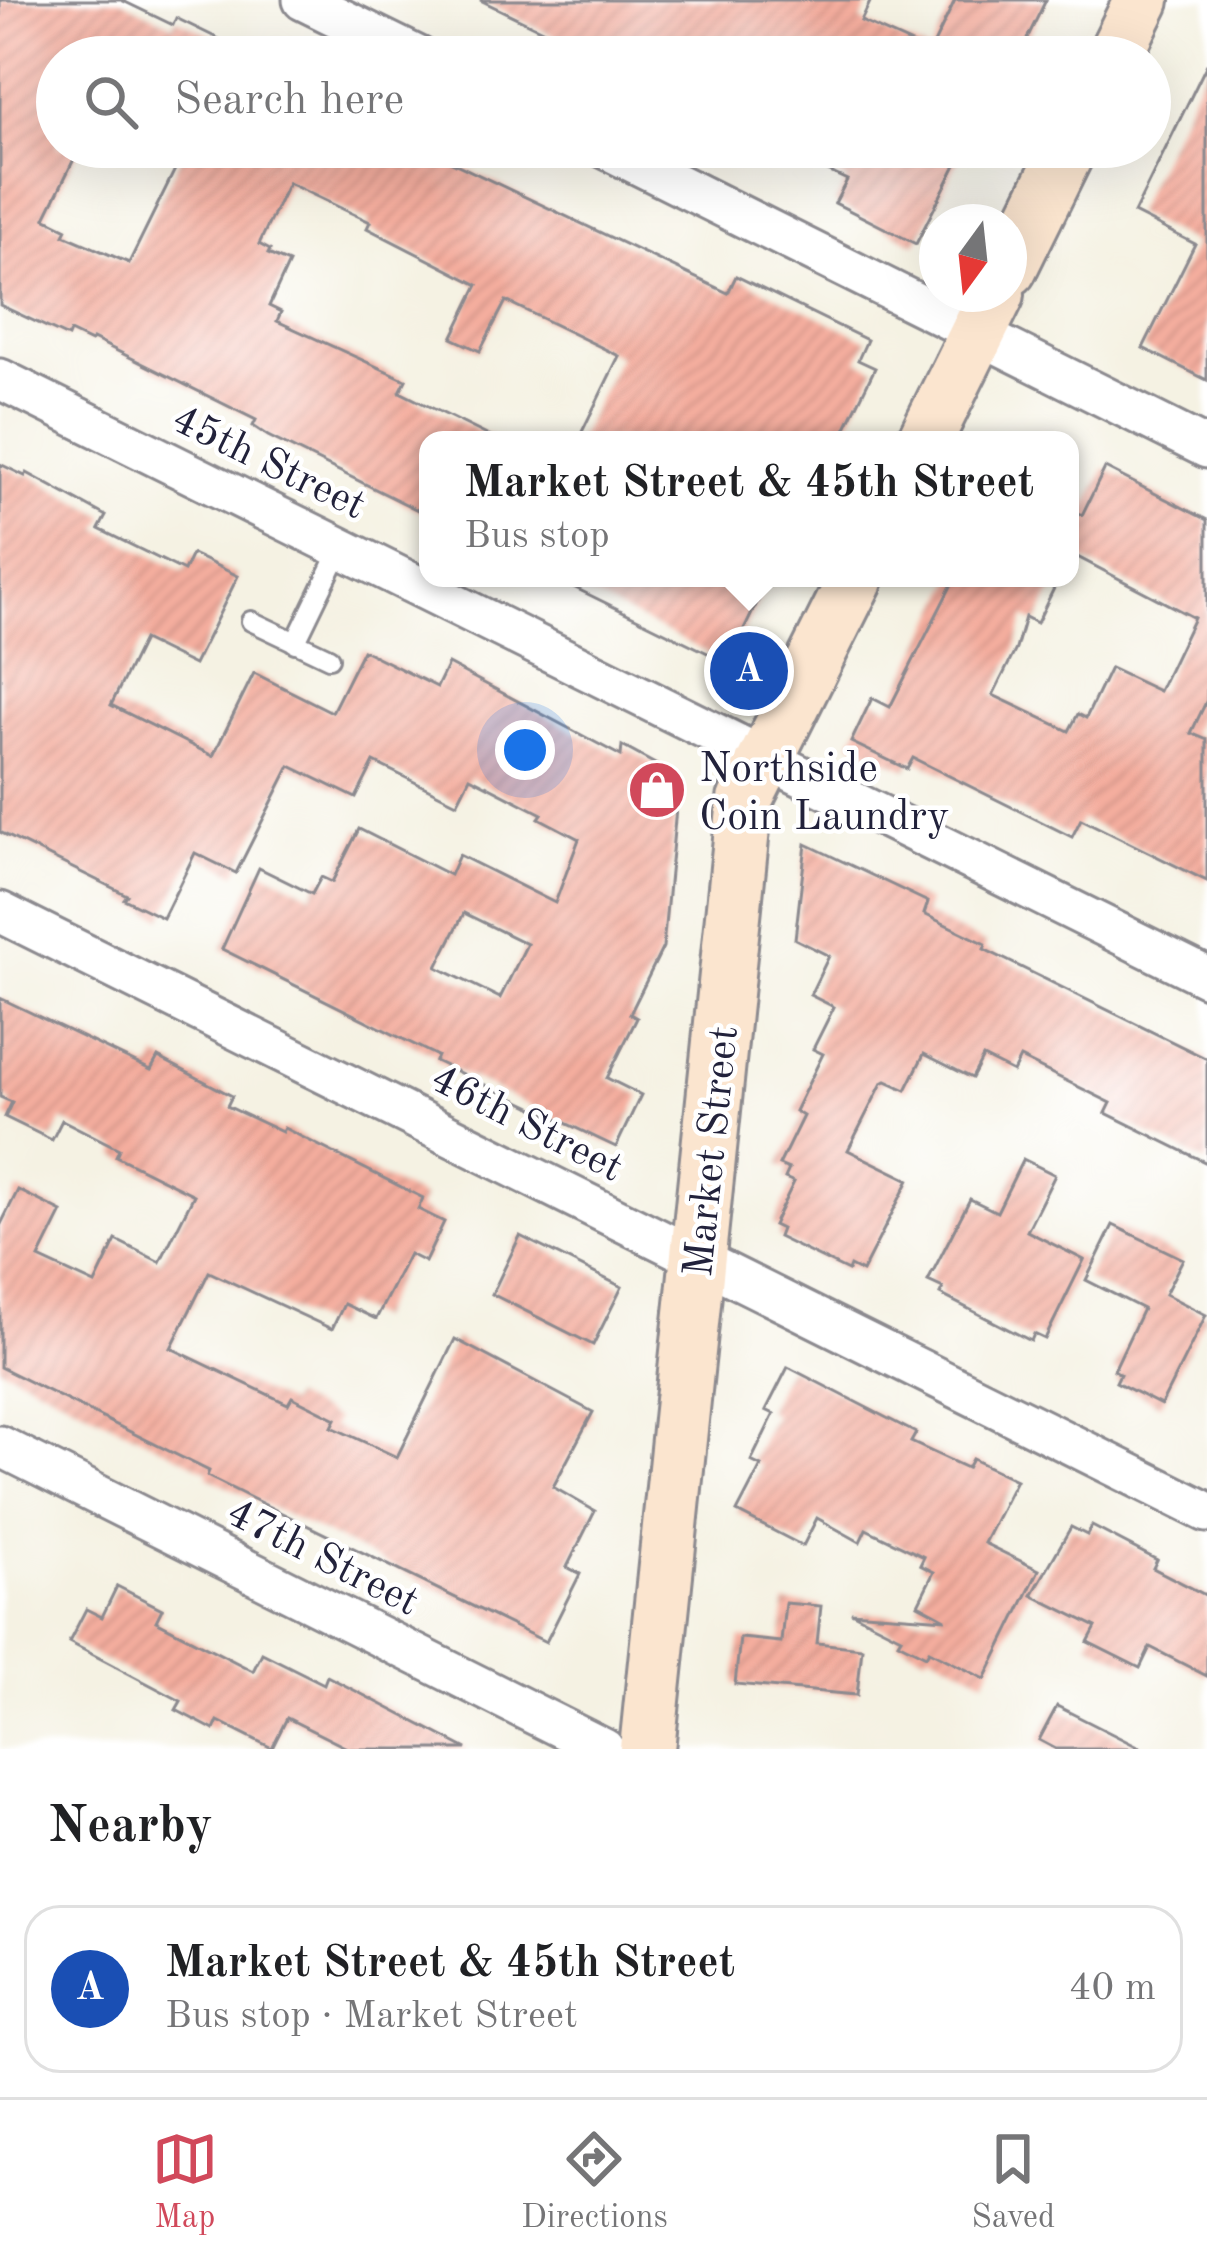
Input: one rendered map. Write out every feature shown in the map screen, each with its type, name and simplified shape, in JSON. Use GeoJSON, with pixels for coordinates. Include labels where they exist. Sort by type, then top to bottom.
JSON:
{"type":"FeatureCollection","features":[{"type":"Feature","properties":{"kind":"street"},"geometry":{"type":"LineString","coordinates":[[303,0],[376,36]]}},
{"type":"Feature","properties":{"kind":"street"},"geometry":{"type":"LineString","coordinates":[[1124,36],[1142,0]]}},
{"type":"Feature","properties":{"kind":"street"},"geometry":{"type":"LineString","coordinates":[[651,168],[987,315],[1207,448]]}},
{"type":"Feature","properties":{"kind":"street"},"geometry":{"type":"LineString","coordinates":[[1027,232],[1059,168]]}},
{"type":"Feature","properties":{"kind":"street"},"geometry":{"type":"LineString","coordinates":[[929,431],[987,315]]}},
{"type":"Feature","properties":{"kind":"street","name":"45th Street"},"geometry":{"type":"LineString","coordinates":[[0,380],[1207,977]]}},
{"type":"Feature","properties":{"kind":"street","name":"Market Street"},"geometry":{"type":"LineString","coordinates":[[647,1749],[745,800],[852,587]]}},
{"type":"Feature","properties":{"kind":"street","name":"46th Street"},"geometry":{"type":"LineString","coordinates":[[0,912],[1207,1512]]}},
{"type":"Feature","properties":{"kind":"street","name":"47th Street"},"geometry":{"type":"LineString","coordinates":[[0,1446],[604,1749]]}},
{"type":"Feature","properties":{"kind":"lane"},"geometry":{"type":"LineString","coordinates":[[295,643],[340,548]]}},
{"type":"Feature","properties":{"kind":"lane"},"geometry":{"type":"LineString","coordinates":[[251,621],[328,658]]}},
{"type":"Feature","properties":{"kind":"building"},"geometry":{"type":"Polygon","coordinates":[[[0,0],[121,0],[173,25],[176,18],[213,36],[36,36],[36,168],[70,168],[45,218],[67,229],[64,235],[129,263],[176,168],[464,168],[728,293],[736,276],[867,340],[858,360],[875,368],[844,431],[582,431],[619,356],[506,301],[480,351],[452,338],[478,285],[367,228],[370,222],[288,183],[259,244],[270,250],[268,254],[289,263],[269,306],[281,312],[277,321],[406,380],[400,392],[479,431],[419,431],[419,511],[268,436],[253,426],[256,420],[93,339],[70,332],[68,337],[0,305],[0,0]]]}},
{"type":"Feature","properties":{"kind":"building"},"geometry":{"type":"Polygon","coordinates":[[[480,0],[871,0],[861,21],[894,36],[555,36],[480,0]]]}},
{"type":"Feature","properties":{"kind":"building"},"geometry":{"type":"Polygon","coordinates":[[[955,0],[1046,0],[1028,36],[938,36],[955,0]]]}},
{"type":"Feature","properties":{"kind":"building"},"geometry":{"type":"Polygon","coordinates":[[[1207,64],[1207,380],[1143,348],[1195,244],[1134,213],[1156,168],[1171,168],[1171,137],[1207,64]]]}},
{"type":"Feature","properties":{"kind":"building"},"geometry":{"type":"Polygon","coordinates":[[[821,168],[954,168],[936,204],[919,204],[916,244],[835,203],[847,180],[821,168]]]}},
{"type":"Feature","properties":{"kind":"building"},"geometry":{"type":"Polygon","coordinates":[[[0,464],[27,473],[106,516],[99,529],[184,571],[192,554],[238,576],[194,665],[143,640],[111,705],[213,756],[254,673],[332,712],[363,650],[437,687],[448,664],[621,756],[622,746],[679,777],[663,947],[630,1014],[637,1018],[607,1078],[641,1095],[616,1147],[435,1061],[437,1056],[222,949],[259,868],[312,894],[321,877],[332,882],[359,829],[450,875],[459,855],[555,903],[579,839],[470,777],[457,803],[374,762],[356,798],[290,766],[236,873],[195,853],[163,918],[0,832],[0,464]],[[464,913],[437,967],[500,998],[527,944],[464,913]]]}},
{"type":"Feature","properties":{"kind":"building"},"geometry":{"type":"Polygon","coordinates":[[[1105,468],[1207,520],[1207,700],[1191,733],[1207,740],[1207,881],[1081,819],[1072,837],[913,758],[907,769],[851,742],[872,698],[890,707],[950,587],[1055,587],[1037,623],[1025,617],[1016,649],[993,695],[1069,731],[1078,714],[1086,718],[1110,668],[1159,691],[1194,618],[1079,558],[1082,515],[1105,468]]]}},
{"type":"Feature","properties":{"kind":"building"},"geometry":{"type":"Polygon","coordinates":[[[573,587],[765,587],[728,663],[573,587]]]}},
{"type":"Feature","properties":{"kind":"building"},"geometry":{"type":"Polygon","coordinates":[[[806,844],[928,902],[924,914],[986,944],[984,949],[1207,1059],[1207,1163],[1106,1113],[1111,1103],[1020,1058],[1013,1072],[983,1057],[972,1078],[924,1054],[906,1090],[882,1083],[848,1150],[909,1180],[862,1272],[850,1266],[848,1271],[778,1237],[781,1229],[773,1225],[794,1182],[785,1178],[789,1169],[779,1165],[803,1116],[795,1111],[823,1054],[813,1049],[834,1007],[810,995],[829,956],[795,939],[806,844]]]}},
{"type":"Feature","properties":{"kind":"building"},"geometry":{"type":"Polygon","coordinates":[[[0,998],[151,1070],[158,1057],[232,1096],[227,1106],[282,1132],[284,1128],[423,1198],[418,1209],[444,1222],[425,1262],[409,1254],[376,1319],[344,1304],[332,1329],[209,1272],[171,1348],[288,1404],[292,1397],[336,1419],[332,1427],[397,1457],[455,1339],[593,1412],[553,1487],[595,1511],[567,1567],[580,1574],[546,1642],[207,1476],[209,1471],[0,1367],[0,1226],[18,1190],[62,1212],[39,1258],[95,1284],[116,1240],[160,1262],[194,1195],[116,1156],[119,1149],[62,1120],[52,1140],[5,1117],[12,1102],[0,1097],[0,998]]]}},
{"type":"Feature","properties":{"kind":"building"},"geometry":{"type":"Polygon","coordinates":[[[1023,1159],[1055,1175],[1027,1231],[1084,1260],[1045,1339],[1034,1334],[1031,1341],[940,1294],[943,1288],[928,1281],[970,1199],[997,1212],[1023,1159]]]}},
{"type":"Feature","properties":{"kind":"building"},"geometry":{"type":"Polygon","coordinates":[[[1113,1225],[1183,1259],[1165,1294],[1206,1315],[1161,1405],[1116,1382],[1120,1374],[1114,1370],[1143,1309],[1086,1280],[1113,1225]]]}},
{"type":"Feature","properties":{"kind":"building"},"geometry":{"type":"Polygon","coordinates":[[[520,1236],[622,1287],[593,1345],[492,1294],[520,1236]]]}},
{"type":"Feature","properties":{"kind":"building"},"geometry":{"type":"Polygon","coordinates":[[[788,1367],[916,1433],[911,1442],[967,1468],[972,1459],[1016,1480],[984,1543],[1039,1570],[985,1679],[929,1651],[926,1656],[898,1642],[901,1637],[851,1612],[946,1619],[918,1604],[934,1572],[920,1565],[924,1557],[866,1529],[860,1542],[817,1518],[803,1546],[737,1512],[761,1466],[751,1461],[774,1414],[766,1410],[788,1367]]]}},
{"type":"Feature","properties":{"kind":"building"},"geometry":{"type":"Polygon","coordinates":[[[1092,1526],[1157,1560],[1153,1568],[1207,1596],[1207,1676],[1150,1647],[1140,1668],[1088,1642],[1096,1627],[1032,1595],[1071,1527],[1087,1535],[1092,1526]]]}},
{"type":"Feature","properties":{"kind":"building"},"geometry":{"type":"Polygon","coordinates":[[[117,1586],[162,1609],[156,1621],[253,1671],[262,1653],[324,1684],[327,1676],[467,1749],[349,1749],[287,1718],[272,1748],[218,1721],[214,1730],[176,1710],[181,1701],[69,1642],[86,1609],[102,1617],[117,1586]]]}},
{"type":"Feature","properties":{"kind":"building"},"geometry":{"type":"Polygon","coordinates":[[[785,1603],[821,1606],[817,1643],[862,1648],[857,1695],[735,1684],[740,1638],[781,1642],[785,1603]]]}},
{"type":"Feature","properties":{"kind":"building"},"geometry":{"type":"Polygon","coordinates":[[[1057,1706],[1142,1749],[1056,1749],[1039,1740],[1057,1706]]]}},
{"type":"Feature","properties":{"kind":"place","name":"Market Street & 45th Street"},"geometry":{"type":"Point","coordinates":[749,671]}},
{"type":"Feature","properties":{"kind":"place","name":"Northside Coin Laundry"},"geometry":{"type":"Point","coordinates":[657,790]}}]}
